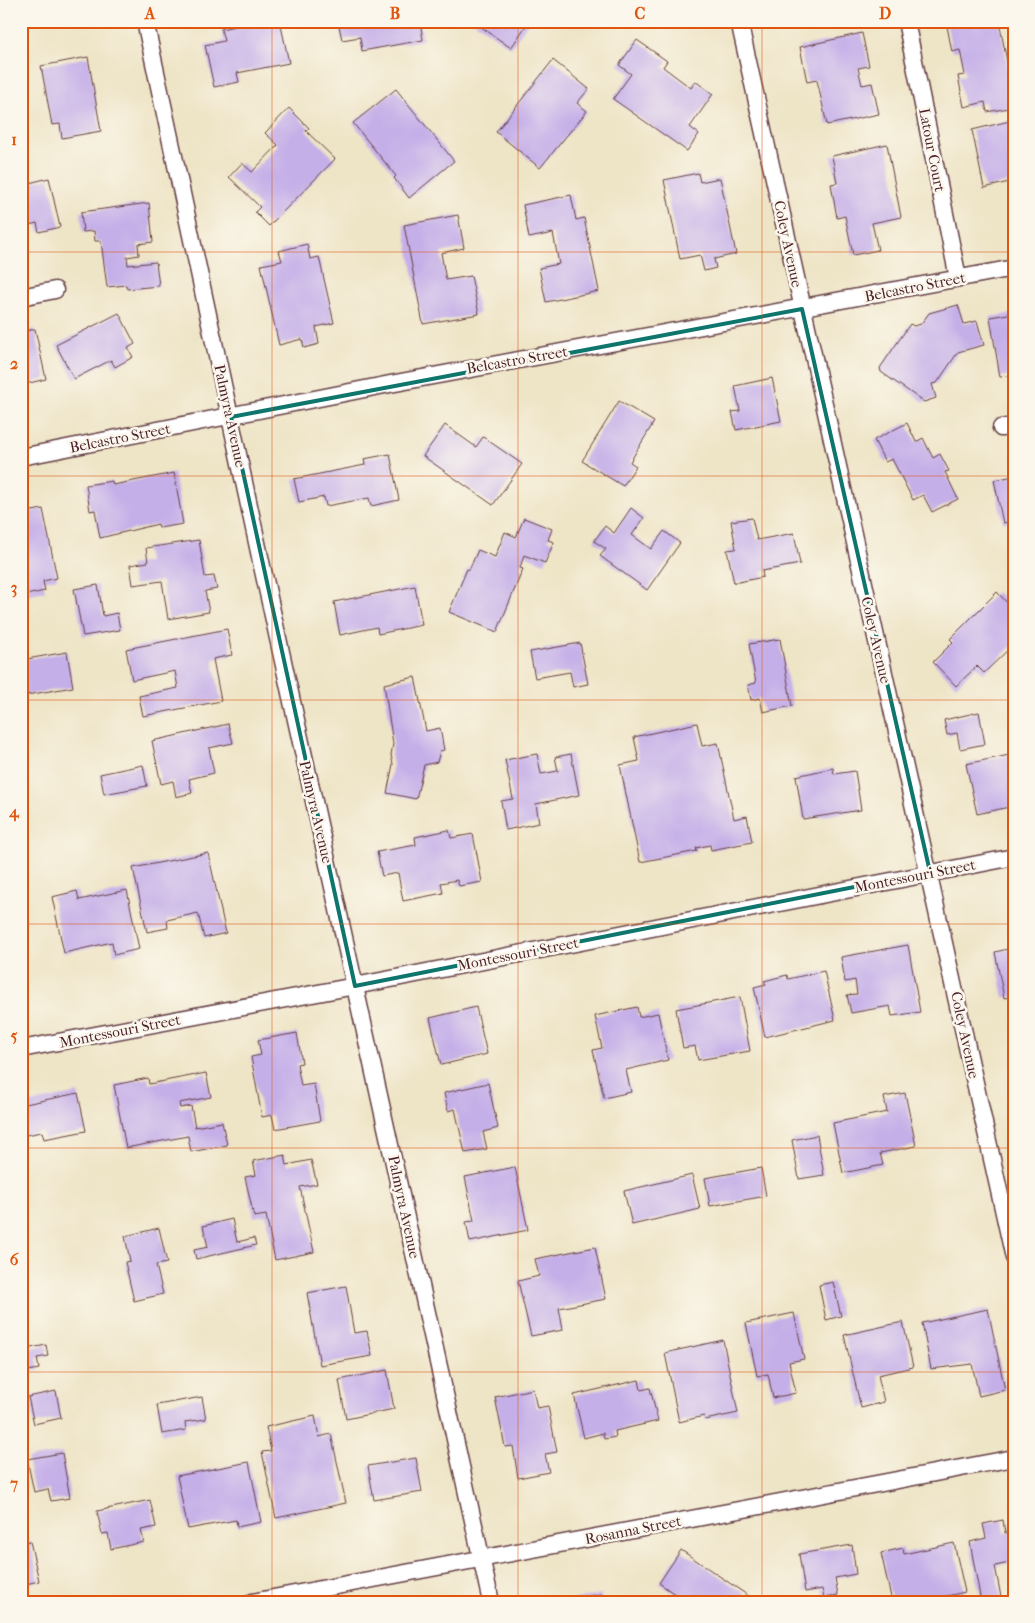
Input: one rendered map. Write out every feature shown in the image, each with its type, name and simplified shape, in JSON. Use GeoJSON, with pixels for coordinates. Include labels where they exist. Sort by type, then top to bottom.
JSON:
{"type":"FeatureCollection","features":[{"type":"Feature","properties":{"kind":"street","name":"Palmyra Avenue"},"geometry":{"type":"LineString","coordinates":[[146,21],[230,417],[490,1602]]}},
{"type":"Feature","properties":{"kind":"street","name":"Coley Avenue"},"geometry":{"type":"LineString","coordinates":[[739,21],[930,872],[1014,1258]]}},
{"type":"Feature","properties":{"kind":"street","name":"Latour Court"},"geometry":{"type":"LineString","coordinates":[[906,21],[958,278]]}},
{"type":"Feature","properties":{"kind":"street","name":"Belcastro Street"},"geometry":{"type":"LineString","coordinates":[[21,457],[390,384],[1014,268]]}},
{"type":"Feature","properties":{"kind":"street"},"geometry":{"type":"LineString","coordinates":[[21,297],[55,290]]}},
{"type":"Feature","properties":{"kind":"street","name":"Montessouri Street"},"geometry":{"type":"LineString","coordinates":[[21,1049],[355,986],[1014,857]]}},
{"type":"Feature","properties":{"kind":"street","name":"Rosanna Street"},"geometry":{"type":"LineString","coordinates":[[252,1602],[1014,1458]]}},
{"type":"Feature","properties":{"kind":"highlighted area"},"geometry":{"type":"Polygon","coordinates":[[[802,309],[930,872],[355,986],[231,417],[802,309]]]}},
{"type":"Feature","properties":{"kind":"building"},"geometry":{"type":"Polygon","coordinates":[[[259,21],[280,21],[289,63],[237,73],[239,82],[214,87],[205,45],[224,41],[221,29],[259,21]]]}},
{"type":"Feature","properties":{"kind":"building"},"geometry":{"type":"Polygon","coordinates":[[[338,21],[420,21],[423,40],[362,51],[360,37],[342,40],[338,21]]]}},
{"type":"Feature","properties":{"kind":"building"},"geometry":{"type":"Polygon","coordinates":[[[473,21],[529,21],[511,48],[473,21]]]}},
{"type":"Feature","properties":{"kind":"building"},"geometry":{"type":"Polygon","coordinates":[[[946,21],[999,21],[1014,97],[1014,107],[987,112],[985,102],[964,107],[958,76],[965,75],[960,50],[952,52],[946,21]]]}},
{"type":"Feature","properties":{"kind":"building"},"geometry":{"type":"Polygon","coordinates":[[[862,33],[869,66],[858,68],[862,85],[872,83],[879,114],[827,125],[817,80],[807,82],[800,47],[862,33]]]}},
{"type":"Feature","properties":{"kind":"building"},"geometry":{"type":"Polygon","coordinates":[[[637,40],[667,61],[663,67],[691,88],[695,81],[713,94],[690,127],[699,134],[687,151],[613,99],[631,74],[619,65],[637,40]]]}},
{"type":"Feature","properties":{"kind":"building"},"geometry":{"type":"Polygon","coordinates":[[[88,57],[101,131],[62,138],[60,124],[52,125],[41,66],[88,57]]]}},
{"type":"Feature","properties":{"kind":"building"},"geometry":{"type":"Polygon","coordinates":[[[553,60],[589,89],[577,103],[587,111],[540,168],[496,132],[553,60]]]}},
{"type":"Feature","properties":{"kind":"building"},"geometry":{"type":"Polygon","coordinates":[[[396,89],[454,161],[409,198],[394,178],[396,176],[353,123],[396,89]]]}},
{"type":"Feature","properties":{"kind":"building"},"geometry":{"type":"Polygon","coordinates":[[[289,108],[309,128],[306,131],[335,159],[269,226],[255,212],[260,207],[229,177],[242,163],[252,172],[278,145],[265,133],[289,108]]]}},
{"type":"Feature","properties":{"kind":"building"},"geometry":{"type":"Polygon","coordinates":[[[1014,120],[1013,202],[1009,182],[984,188],[972,130],[1014,120]]]}},
{"type":"Feature","properties":{"kind":"building"},"geometry":{"type":"Polygon","coordinates":[[[887,144],[901,217],[872,223],[878,250],[853,255],[845,216],[837,218],[831,184],[837,183],[832,156],[887,144]]]}},
{"type":"Feature","properties":{"kind":"building"},"geometry":{"type":"Polygon","coordinates":[[[698,173],[700,182],[720,178],[736,254],[714,259],[716,268],[704,271],[700,255],[680,259],[664,180],[698,173]]]}},
{"type":"Feature","properties":{"kind":"building"},"geometry":{"type":"Polygon","coordinates":[[[49,178],[60,227],[39,232],[37,223],[21,227],[21,185],[49,178]]]}},
{"type":"Feature","properties":{"kind":"building"},"geometry":{"type":"Polygon","coordinates":[[[571,195],[576,220],[584,218],[599,291],[546,302],[539,268],[559,264],[553,233],[529,238],[523,205],[571,195]]]}},
{"type":"Feature","properties":{"kind":"building"},"geometry":{"type":"Polygon","coordinates":[[[149,203],[153,242],[138,244],[139,255],[127,257],[128,265],[156,262],[159,286],[127,289],[126,285],[107,287],[101,241],[95,241],[94,231],[83,232],[81,212],[149,203]]]}},
{"type":"Feature","properties":{"kind":"building"},"geometry":{"type":"Polygon","coordinates":[[[458,215],[464,248],[441,253],[446,280],[471,276],[479,314],[423,324],[404,225],[458,215]]]}},
{"type":"Feature","properties":{"kind":"building"},"geometry":{"type":"Polygon","coordinates":[[[307,244],[310,259],[319,257],[334,323],[316,327],[319,344],[304,348],[302,339],[279,345],[261,265],[282,261],[279,251],[307,244]]]}},
{"type":"Feature","properties":{"kind":"building"},"geometry":{"type":"Polygon","coordinates":[[[958,305],[964,324],[977,321],[984,345],[958,352],[937,383],[932,384],[936,398],[924,402],[881,372],[880,368],[910,324],[914,326],[921,324],[929,313],[958,305]]]}},
{"type":"Feature","properties":{"kind":"building"},"geometry":{"type":"Polygon","coordinates":[[[119,313],[135,344],[128,348],[133,357],[115,367],[111,360],[74,379],[56,345],[119,313]]]}},
{"type":"Feature","properties":{"kind":"building"},"geometry":{"type":"Polygon","coordinates":[[[1014,313],[1014,375],[1000,377],[990,317],[1014,313]]]}},
{"type":"Feature","properties":{"kind":"building"},"geometry":{"type":"Polygon","coordinates":[[[35,329],[46,379],[21,385],[21,332],[35,329]]]}},
{"type":"Feature","properties":{"kind":"building"},"geometry":{"type":"Polygon","coordinates":[[[772,378],[781,421],[736,430],[732,412],[740,411],[735,386],[772,378]]]}},
{"type":"Feature","properties":{"kind":"building"},"geometry":{"type":"Polygon","coordinates":[[[619,401],[654,422],[630,462],[636,466],[623,486],[582,461],[619,401]]]}},
{"type":"Feature","properties":{"kind":"building"},"geometry":{"type":"Polygon","coordinates":[[[907,423],[916,442],[923,438],[933,458],[940,454],[949,471],[945,472],[958,499],[932,512],[923,495],[913,500],[892,459],[885,462],[874,440],[907,423]]]}},
{"type":"Feature","properties":{"kind":"building"},"geometry":{"type":"Polygon","coordinates":[[[445,425],[476,447],[483,437],[522,464],[493,505],[423,456],[445,425]]]}},
{"type":"Feature","properties":{"kind":"building"},"geometry":{"type":"Polygon","coordinates":[[[390,454],[399,500],[371,506],[369,498],[326,506],[324,497],[299,502],[294,479],[365,465],[364,459],[390,454]]]}},
{"type":"Feature","properties":{"kind":"building"},"geometry":{"type":"Polygon","coordinates":[[[174,473],[183,524],[159,528],[158,524],[100,538],[95,510],[90,511],[86,485],[112,481],[113,485],[174,473]]]}},
{"type":"Feature","properties":{"kind":"building"},"geometry":{"type":"Polygon","coordinates":[[[1014,476],[1014,521],[1003,523],[994,480],[1014,476]]]}},
{"type":"Feature","properties":{"kind":"building"},"geometry":{"type":"Polygon","coordinates":[[[631,508],[644,518],[632,535],[651,549],[664,531],[680,543],[647,590],[600,556],[606,549],[594,541],[605,526],[614,533],[631,508]]]}},
{"type":"Feature","properties":{"kind":"building"},"geometry":{"type":"Polygon","coordinates":[[[43,509],[57,578],[43,581],[45,591],[21,596],[21,513],[43,509]]]}},
{"type":"Feature","properties":{"kind":"building"},"geometry":{"type":"Polygon","coordinates":[[[524,518],[552,529],[548,540],[554,542],[545,563],[524,555],[520,568],[523,569],[497,632],[449,612],[467,569],[469,570],[478,550],[495,557],[505,532],[516,537],[524,518]]]}},
{"type":"Feature","properties":{"kind":"building"},"geometry":{"type":"Polygon","coordinates":[[[752,518],[757,540],[794,533],[800,564],[762,571],[763,577],[734,583],[727,550],[736,549],[731,521],[752,518]]]}},
{"type":"Feature","properties":{"kind":"building"},"geometry":{"type":"Polygon","coordinates":[[[199,540],[205,577],[214,576],[217,589],[205,591],[209,612],[168,619],[162,581],[133,585],[130,565],[148,562],[146,548],[199,540]]]}},
{"type":"Feature","properties":{"kind":"building"},"geometry":{"type":"Polygon","coordinates":[[[98,585],[103,616],[117,613],[120,630],[83,636],[74,589],[98,585]]]}},
{"type":"Feature","properties":{"kind":"building"},"geometry":{"type":"Polygon","coordinates":[[[415,586],[422,625],[378,634],[377,627],[340,635],[334,602],[415,586]]]}},
{"type":"Feature","properties":{"kind":"building"},"geometry":{"type":"Polygon","coordinates":[[[997,592],[1014,610],[1014,644],[984,673],[977,666],[956,686],[933,662],[953,642],[950,639],[997,592]]]}},
{"type":"Feature","properties":{"kind":"building"},"geometry":{"type":"Polygon","coordinates":[[[227,629],[232,655],[213,659],[221,701],[143,716],[139,696],[178,688],[175,671],[132,680],[126,649],[227,629]]]}},
{"type":"Feature","properties":{"kind":"building"},"geometry":{"type":"Polygon","coordinates":[[[780,639],[792,706],[763,712],[760,698],[751,700],[748,685],[756,683],[749,644],[780,639]]]}},
{"type":"Feature","properties":{"kind":"building"},"geometry":{"type":"Polygon","coordinates":[[[580,643],[588,684],[573,687],[570,672],[535,678],[530,652],[580,643]]]}},
{"type":"Feature","properties":{"kind":"building"},"geometry":{"type":"Polygon","coordinates":[[[67,652],[73,687],[21,696],[21,660],[67,652]]]}},
{"type":"Feature","properties":{"kind":"building"},"geometry":{"type":"Polygon","coordinates":[[[415,677],[426,731],[440,728],[444,750],[440,751],[437,762],[424,765],[416,799],[387,793],[393,764],[391,755],[393,744],[384,684],[415,677]]]}},
{"type":"Feature","properties":{"kind":"building"},"geometry":{"type":"Polygon","coordinates":[[[979,712],[985,744],[960,749],[957,733],[947,735],[944,720],[979,712]]]}},
{"type":"Feature","properties":{"kind":"building"},"geometry":{"type":"Polygon","coordinates":[[[697,723],[702,746],[718,743],[734,819],[747,816],[752,842],[711,850],[710,845],[696,848],[697,851],[640,862],[620,765],[639,761],[634,737],[697,723]]]}},
{"type":"Feature","properties":{"kind":"building"},"geometry":{"type":"Polygon","coordinates":[[[228,724],[233,743],[209,748],[214,773],[189,779],[192,793],[176,797],[173,781],[161,784],[152,741],[228,724]]]}},
{"type":"Feature","properties":{"kind":"building"},"geometry":{"type":"Polygon","coordinates":[[[537,754],[541,774],[558,771],[555,757],[571,754],[579,795],[536,804],[539,823],[506,830],[501,801],[513,799],[505,760],[537,754]]]}},
{"type":"Feature","properties":{"kind":"building"},"geometry":{"type":"Polygon","coordinates":[[[1014,754],[1014,806],[977,814],[966,764],[1014,754]]]}},
{"type":"Feature","properties":{"kind":"building"},"geometry":{"type":"Polygon","coordinates":[[[143,765],[147,786],[104,794],[100,774],[143,765]]]}},
{"type":"Feature","properties":{"kind":"building"},"geometry":{"type":"Polygon","coordinates":[[[833,768],[834,774],[855,771],[861,810],[803,819],[796,776],[833,768]]]}},
{"type":"Feature","properties":{"kind":"building"},"geometry":{"type":"Polygon","coordinates":[[[449,830],[451,838],[473,834],[482,882],[459,886],[457,880],[441,883],[443,893],[403,901],[398,873],[382,876],[377,852],[416,845],[415,837],[449,830]]]}},
{"type":"Feature","properties":{"kind":"building"},"geometry":{"type":"Polygon","coordinates":[[[208,853],[226,933],[204,938],[198,913],[167,920],[168,928],[147,932],[133,868],[208,853]]]}},
{"type":"Feature","properties":{"kind":"building"},"geometry":{"type":"Polygon","coordinates":[[[127,890],[139,949],[114,955],[112,942],[64,953],[52,897],[77,891],[79,900],[127,890]]]}},
{"type":"Feature","properties":{"kind":"building"},"geometry":{"type":"Polygon","coordinates":[[[908,945],[920,1012],[892,1016],[890,1006],[851,1013],[847,995],[857,994],[855,980],[845,982],[841,957],[908,945]]]}},
{"type":"Feature","properties":{"kind":"building"},"geometry":{"type":"Polygon","coordinates":[[[1012,948],[1014,996],[1004,998],[995,952],[1012,948]]]}},
{"type":"Feature","properties":{"kind":"building"},"geometry":{"type":"Polygon","coordinates":[[[824,971],[835,1020],[765,1037],[754,987],[766,984],[764,981],[787,975],[788,979],[824,971]]]}},
{"type":"Feature","properties":{"kind":"building"},"geometry":{"type":"Polygon","coordinates":[[[740,997],[750,1051],[698,1060],[695,1046],[683,1048],[676,1009],[740,997]]]}},
{"type":"Feature","properties":{"kind":"building"},"geometry":{"type":"Polygon","coordinates":[[[476,1007],[487,1054],[441,1065],[430,1018],[476,1007]]]}},
{"type":"Feature","properties":{"kind":"building"},"geometry":{"type":"Polygon","coordinates":[[[637,1007],[639,1017],[658,1013],[668,1060],[626,1070],[631,1092],[604,1098],[593,1050],[602,1048],[595,1016],[637,1007]]]}},
{"type":"Feature","properties":{"kind":"building"},"geometry":{"type":"Polygon","coordinates":[[[297,1033],[302,1063],[297,1064],[301,1086],[314,1084],[320,1121],[275,1129],[272,1115],[262,1117],[251,1057],[261,1055],[258,1040],[297,1033]]]}},
{"type":"Feature","properties":{"kind":"building"},"geometry":{"type":"Polygon","coordinates":[[[206,1073],[211,1097],[179,1103],[180,1108],[191,1106],[195,1127],[222,1122],[227,1145],[191,1152],[188,1136],[126,1148],[114,1085],[148,1078],[149,1084],[206,1073]]]}},
{"type":"Feature","properties":{"kind":"building"},"geometry":{"type":"Polygon","coordinates":[[[488,1083],[498,1128],[483,1132],[487,1149],[465,1153],[455,1109],[448,1111],[444,1093],[488,1083]]]}},
{"type":"Feature","properties":{"kind":"building"},"geometry":{"type":"Polygon","coordinates":[[[78,1093],[86,1131],[44,1139],[42,1132],[21,1136],[21,1105],[78,1093]]]}},
{"type":"Feature","properties":{"kind":"building"},"geometry":{"type":"Polygon","coordinates":[[[905,1093],[916,1146],[880,1153],[883,1165],[843,1173],[833,1123],[887,1112],[884,1097],[905,1093]]]}},
{"type":"Feature","properties":{"kind":"building"},"geometry":{"type":"Polygon","coordinates":[[[817,1135],[824,1175],[799,1179],[792,1140],[817,1135]]]}},
{"type":"Feature","properties":{"kind":"building"},"geometry":{"type":"Polygon","coordinates":[[[285,1155],[287,1165],[311,1160],[317,1184],[300,1187],[314,1252],[275,1260],[266,1215],[254,1217],[245,1177],[256,1175],[253,1161],[285,1155]]]}},
{"type":"Feature","properties":{"kind":"building"},"geometry":{"type":"Polygon","coordinates":[[[515,1167],[528,1230],[470,1242],[466,1222],[474,1221],[465,1177],[515,1167]]]}},
{"type":"Feature","properties":{"kind":"building"},"geometry":{"type":"Polygon","coordinates":[[[761,1168],[766,1196],[710,1206],[705,1178],[761,1168]]]}},
{"type":"Feature","properties":{"kind":"building"},"geometry":{"type":"Polygon","coordinates":[[[692,1175],[700,1209],[632,1225],[624,1191],[692,1175]]]}},
{"type":"Feature","properties":{"kind":"building"},"geometry":{"type":"Polygon","coordinates":[[[232,1219],[237,1242],[254,1238],[256,1245],[196,1259],[194,1250],[208,1247],[203,1226],[232,1219]]]}},
{"type":"Feature","properties":{"kind":"building"},"geometry":{"type":"Polygon","coordinates":[[[159,1228],[167,1263],[156,1265],[163,1294],[134,1301],[125,1262],[130,1261],[125,1236],[159,1228]]]}},
{"type":"Feature","properties":{"kind":"building"},"geometry":{"type":"Polygon","coordinates":[[[595,1247],[606,1299],[559,1308],[563,1330],[531,1336],[518,1281],[539,1276],[535,1259],[595,1247]]]}},
{"type":"Feature","properties":{"kind":"building"},"geometry":{"type":"Polygon","coordinates":[[[833,1282],[841,1316],[826,1320],[819,1285],[833,1282]]]}},
{"type":"Feature","properties":{"kind":"building"},"geometry":{"type":"Polygon","coordinates":[[[346,1286],[354,1333],[367,1331],[372,1356],[320,1365],[307,1293],[346,1286]]]}},
{"type":"Feature","properties":{"kind":"building"},"geometry":{"type":"Polygon","coordinates":[[[988,1309],[1005,1390],[979,1396],[972,1364],[931,1369],[922,1323],[988,1309]]]}},
{"type":"Feature","properties":{"kind":"building"},"geometry":{"type":"Polygon","coordinates":[[[794,1313],[804,1359],[789,1362],[796,1393],[773,1398],[768,1374],[757,1376],[746,1323],[794,1313]]]}},
{"type":"Feature","properties":{"kind":"building"},"geometry":{"type":"Polygon","coordinates":[[[903,1322],[913,1367],[878,1375],[884,1402],[861,1408],[844,1335],[903,1322]]]}},
{"type":"Feature","properties":{"kind":"building"},"geometry":{"type":"Polygon","coordinates":[[[723,1340],[738,1413],[705,1420],[704,1416],[679,1422],[665,1353],[723,1340]]]}},
{"type":"Feature","properties":{"kind":"building"},"geometry":{"type":"Polygon","coordinates":[[[46,1345],[48,1356],[37,1358],[39,1369],[21,1372],[21,1350],[46,1345]]]}},
{"type":"Feature","properties":{"kind":"building"},"geometry":{"type":"Polygon","coordinates":[[[387,1370],[394,1409],[346,1419],[339,1380],[387,1370]]]}},
{"type":"Feature","properties":{"kind":"building"},"geometry":{"type":"Polygon","coordinates":[[[639,1380],[641,1390],[650,1388],[658,1421],[615,1431],[616,1437],[604,1439],[603,1433],[584,1438],[574,1395],[639,1380]]]}},
{"type":"Feature","properties":{"kind":"building"},"geometry":{"type":"Polygon","coordinates":[[[533,1389],[537,1408],[548,1406],[557,1452],[545,1454],[549,1472],[518,1478],[513,1446],[505,1447],[495,1397],[533,1389]]]}},
{"type":"Feature","properties":{"kind":"building"},"geometry":{"type":"Polygon","coordinates":[[[56,1391],[61,1418],[34,1424],[28,1397],[56,1391]]]}},
{"type":"Feature","properties":{"kind":"building"},"geometry":{"type":"Polygon","coordinates":[[[202,1397],[206,1419],[185,1422],[186,1430],[162,1434],[157,1405],[202,1397]]]}},
{"type":"Feature","properties":{"kind":"building"},"geometry":{"type":"Polygon","coordinates":[[[315,1416],[319,1437],[331,1434],[346,1503],[276,1518],[262,1452],[271,1451],[266,1427],[315,1416]]]}},
{"type":"Feature","properties":{"kind":"building"},"geometry":{"type":"Polygon","coordinates":[[[62,1453],[70,1498],[51,1501],[48,1489],[34,1492],[27,1459],[62,1453]]]}},
{"type":"Feature","properties":{"kind":"building"},"geometry":{"type":"Polygon","coordinates":[[[416,1458],[422,1492],[374,1500],[368,1466],[416,1458]]]}},
{"type":"Feature","properties":{"kind":"building"},"geometry":{"type":"Polygon","coordinates":[[[249,1462],[261,1522],[237,1527],[236,1520],[188,1529],[177,1476],[249,1462]]]}},
{"type":"Feature","properties":{"kind":"building"},"geometry":{"type":"Polygon","coordinates":[[[150,1500],[156,1527],[141,1530],[144,1542],[111,1549],[108,1533],[102,1534],[97,1511],[150,1500]]]}},
{"type":"Feature","properties":{"kind":"building"},"geometry":{"type":"Polygon","coordinates":[[[1003,1520],[1005,1533],[1014,1532],[1014,1562],[995,1566],[1002,1602],[981,1602],[970,1542],[986,1538],[983,1524],[1003,1520]]]}},
{"type":"Feature","properties":{"kind":"building"},"geometry":{"type":"Polygon","coordinates":[[[30,1541],[39,1581],[21,1585],[21,1543],[30,1541]]]}},
{"type":"Feature","properties":{"kind":"building"},"geometry":{"type":"Polygon","coordinates":[[[954,1543],[965,1592],[920,1602],[892,1602],[881,1553],[903,1548],[904,1554],[954,1543]]]}},
{"type":"Feature","properties":{"kind":"building"},"geometry":{"type":"Polygon","coordinates":[[[852,1545],[856,1574],[835,1578],[838,1595],[824,1598],[822,1589],[805,1592],[799,1554],[852,1545]]]}},
{"type":"Feature","properties":{"kind":"building"},"geometry":{"type":"Polygon","coordinates":[[[681,1550],[753,1599],[752,1602],[686,1602],[659,1583],[681,1550]]]}},
{"type":"Feature","properties":{"kind":"building"},"geometry":{"type":"Polygon","coordinates":[[[601,1594],[602,1602],[566,1602],[566,1601],[601,1594]]]}}]}
